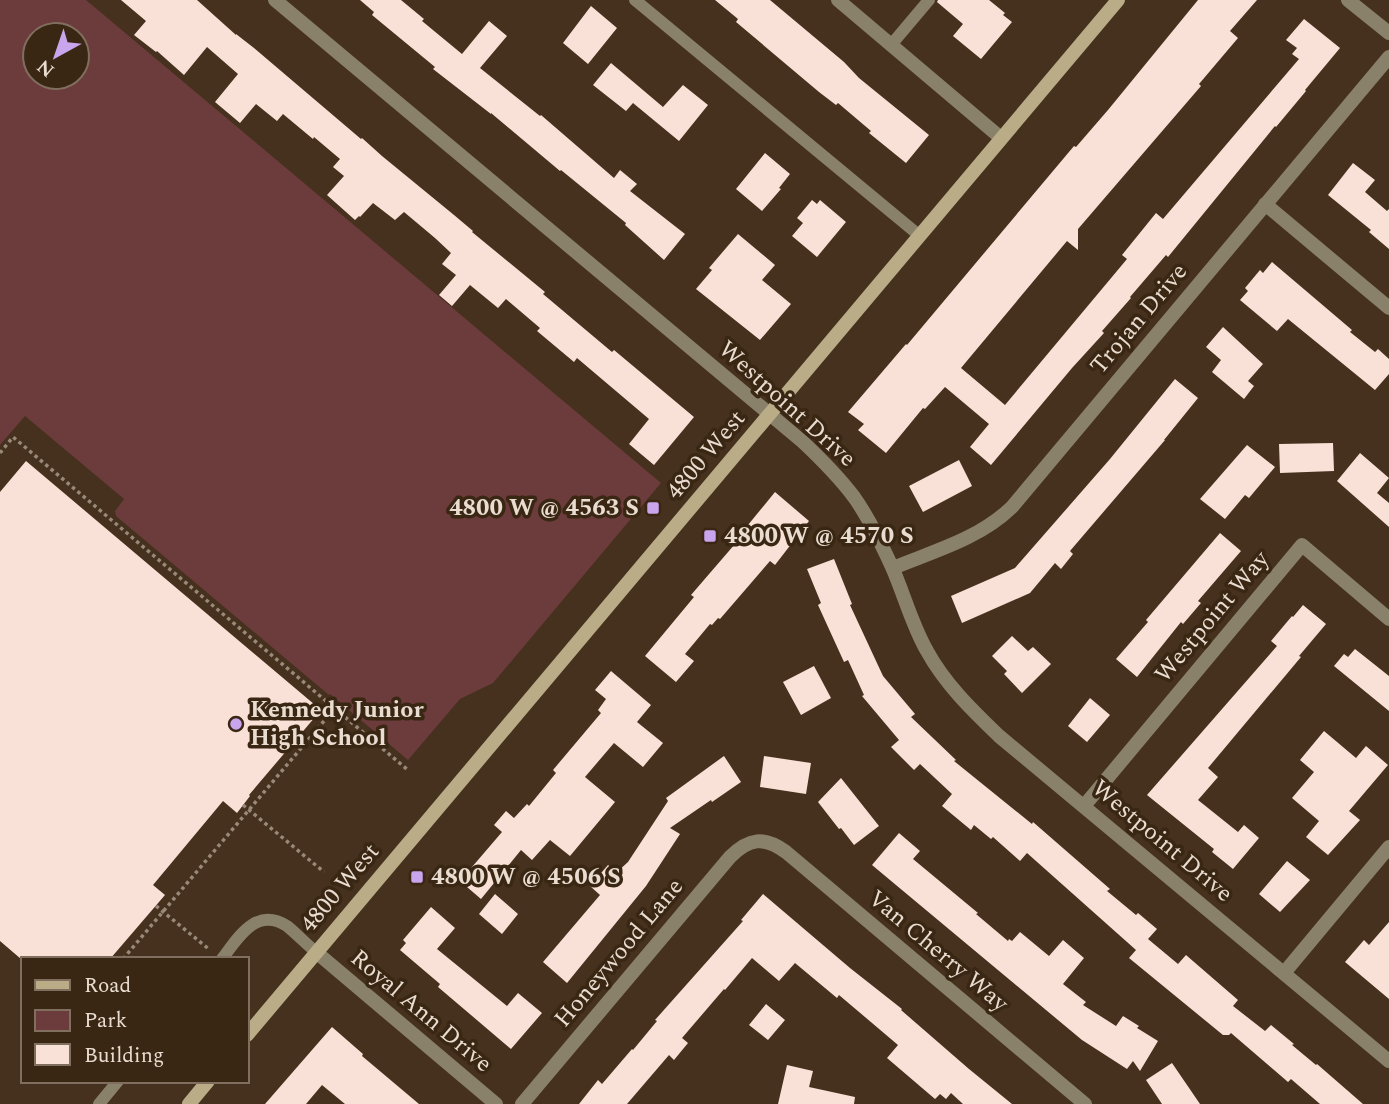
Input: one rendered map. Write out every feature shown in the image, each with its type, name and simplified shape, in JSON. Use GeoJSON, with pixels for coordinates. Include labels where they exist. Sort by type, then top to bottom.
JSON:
{"type":"FeatureCollection","features":[{"type":"Feature","properties":{"kind":"main road","name":"4800 West"},"geometry":{"type":"LineString","coordinates":[[248,1034],[1118,0]]}},
{"type":"Feature","properties":{"kind":"main road"},"geometry":{"type":"LineString","coordinates":[[189,1104],[206,1083]]}},
{"type":"Feature","properties":{"kind":"street","name":"Westpoint Drive"},"geometry":{"type":"LineString","coordinates":[[275,0],[803,442],[853,496],[874,529],[893,568],[925,649],[963,701],[999,736],[1389,1061]]}},
{"type":"Feature","properties":{"kind":"street"},"geometry":{"type":"LineString","coordinates":[[838,0],[1001,138]]}},
{"type":"Feature","properties":{"kind":"street"},"geometry":{"type":"LineString","coordinates":[[1348,0],[1389,33]]}},
{"type":"Feature","properties":{"kind":"street","name":"Trojan Drive"},"geometry":{"type":"LineString","coordinates":[[893,568],[973,536],[1003,516],[1389,57]]}},
{"type":"Feature","properties":{"kind":"street"},"geometry":{"type":"LineString","coordinates":[[1265,204],[1389,308]]}},
{"type":"Feature","properties":{"kind":"street","name":"Westpoint Way"},"geometry":{"type":"LineString","coordinates":[[1084,806],[1302,545],[1389,619]]}},
{"type":"Feature","properties":{"kind":"street","name":"Honeywood Lane"},"geometry":{"type":"LineString","coordinates":[[522,1104],[730,857],[742,846],[757,841]]}},
{"type":"Feature","properties":{"kind":"street","name":"Van Cherry Way"},"geometry":{"type":"LineString","coordinates":[[757,841],[772,844],[786,852],[1085,1104]]}},
{"type":"Feature","properties":{"kind":"street"},"geometry":{"type":"LineString","coordinates":[[1284,973],[1389,847]]}},
{"type":"Feature","properties":{"kind":"street","name":"Royal Ann Drive"},"geometry":{"type":"LineString","coordinates":[[316,952],[496,1104]]}},
{"type":"Feature","properties":{"kind":"lane"},"geometry":{"type":"LineString","coordinates":[[635,0],[920,236]]}},
{"type":"Feature","properties":{"kind":"lane"},"geometry":{"type":"LineString","coordinates":[[891,45],[929,0]]}},
{"type":"Feature","properties":{"kind":"lane"},"geometry":{"type":"LineString","coordinates":[[217,955],[256,921],[266,919],[287,926],[316,952]]}},
{"type":"Feature","properties":{"kind":"lane"},"geometry":{"type":"LineString","coordinates":[[99,1104],[116,1083]]}},
{"type":"Feature","properties":{"kind":"path"},"geometry":{"type":"LineString","coordinates":[[0,453],[13,437],[410,771]]}},
{"type":"Feature","properties":{"kind":"path"},"geometry":{"type":"LineString","coordinates":[[125,957],[335,708]]}},
{"type":"Feature","properties":{"kind":"path"},"geometry":{"type":"LineString","coordinates":[[243,805],[324,873]]}},
{"type":"Feature","properties":{"kind":"path"},"geometry":{"type":"LineString","coordinates":[[156,906],[217,955]]}},
{"type":"Feature","properties":{"kind":"green space","name":"Kennedy Junior High School"},"geometry":{"type":"Polygon","coordinates":[[[0,0],[86,0],[661,483],[493,683],[460,699],[408,760],[116,516],[115,511],[124,499],[25,416],[0,445],[0,0]]]}},
{"type":"Feature","properties":{"kind":"building"},"geometry":{"type":"Polygon","coordinates":[[[121,0],[197,0],[545,292],[543,294],[612,352],[614,350],[694,417],[654,465],[629,444],[649,419],[577,358],[574,362],[537,331],[540,328],[506,299],[498,308],[470,285],[452,306],[439,295],[456,275],[442,264],[451,253],[435,238],[404,212],[395,220],[373,203],[355,220],[327,195],[344,176],[333,167],[340,159],[283,114],[277,121],[256,104],[240,123],[215,102],[238,74],[207,47],[184,75],[134,35],[146,21],[121,0]]]}},
{"type":"Feature","properties":{"kind":"building"},"geometry":{"type":"Polygon","coordinates":[[[360,0],[401,0],[462,54],[489,21],[507,36],[480,68],[541,115],[614,178],[620,170],[637,184],[630,191],[685,234],[664,260],[625,225],[626,223],[433,69],[435,67],[372,15],[374,12],[360,0]]]}},
{"type":"Feature","properties":{"kind":"building"},"geometry":{"type":"Polygon","coordinates":[[[715,0],[770,0],[929,135],[906,163],[838,103],[836,105],[819,92],[736,22],[738,19],[715,0]]]}},
{"type":"Feature","properties":{"kind":"building"},"geometry":{"type":"Polygon","coordinates":[[[989,0],[1012,22],[981,59],[953,36],[963,24],[937,2],[989,0]]]}},
{"type":"Feature","properties":{"kind":"building"},"geometry":{"type":"Polygon","coordinates":[[[1198,0],[1257,0],[1230,31],[1238,38],[1199,84],[1201,86],[1078,229],[1078,250],[1067,241],[961,368],[1005,405],[1127,259],[1122,255],[1156,213],[1163,219],[1299,59],[1292,54],[1297,48],[1286,40],[1304,19],[1340,48],[1168,257],[1166,255],[1130,297],[1102,331],[1104,333],[991,465],[970,447],[989,424],[945,387],[925,409],[923,408],[886,453],[858,430],[864,424],[848,412],[1074,146],[1076,147],[1108,110],[1198,0]]]}},
{"type":"Feature","properties":{"kind":"building"},"geometry":{"type":"Polygon","coordinates":[[[591,6],[617,28],[588,64],[563,43],[591,6]]]}},
{"type":"Feature","properties":{"kind":"building"},"geometry":{"type":"Polygon","coordinates":[[[611,63],[663,107],[683,85],[708,105],[679,141],[633,103],[626,111],[593,85],[611,63]]]}},
{"type":"Feature","properties":{"kind":"building"},"geometry":{"type":"Polygon","coordinates":[[[765,153],[790,174],[762,211],[736,189],[765,153]]]}},
{"type":"Feature","properties":{"kind":"building"},"geometry":{"type":"Polygon","coordinates":[[[1353,163],[1375,180],[1365,192],[1387,211],[1389,209],[1389,249],[1369,232],[1371,230],[1328,195],[1353,163]]]}},
{"type":"Feature","properties":{"kind":"building"},"geometry":{"type":"Polygon","coordinates":[[[812,200],[817,204],[820,200],[846,222],[817,257],[792,236],[803,223],[797,218],[812,200]]]}},
{"type":"Feature","properties":{"kind":"building"},"geometry":{"type":"Polygon","coordinates":[[[738,234],[775,265],[762,280],[791,304],[760,340],[696,289],[712,270],[709,268],[738,234]]]}},
{"type":"Feature","properties":{"kind":"building"},"geometry":{"type":"Polygon","coordinates":[[[1272,262],[1352,330],[1350,332],[1375,352],[1378,349],[1389,359],[1389,374],[1375,390],[1288,319],[1277,331],[1240,300],[1248,291],[1245,288],[1260,270],[1263,273],[1272,262]]]}},
{"type":"Feature","properties":{"kind":"building"},"geometry":{"type":"Polygon","coordinates":[[[1223,327],[1263,364],[1248,381],[1254,386],[1244,399],[1212,372],[1221,360],[1206,347],[1223,327]]]}},
{"type":"Feature","properties":{"kind":"building"},"geometry":{"type":"Polygon","coordinates":[[[1175,379],[1198,398],[1070,551],[1073,554],[1061,569],[1055,563],[1030,593],[962,623],[951,596],[1015,568],[1175,379]]]}},
{"type":"Feature","properties":{"kind":"building"},"geometry":{"type":"Polygon","coordinates":[[[1333,443],[1334,471],[1280,473],[1279,444],[1333,443]]]}},
{"type":"Feature","properties":{"kind":"building"},"geometry":{"type":"Polygon","coordinates":[[[1247,445],[1275,467],[1249,498],[1245,495],[1225,519],[1200,499],[1247,445]]]}},
{"type":"Feature","properties":{"kind":"building"},"geometry":{"type":"Polygon","coordinates":[[[1360,453],[1389,478],[1377,493],[1389,503],[1389,527],[1337,481],[1360,453]]]}},
{"type":"Feature","properties":{"kind":"building"},"geometry":{"type":"Polygon","coordinates":[[[959,460],[972,486],[923,512],[909,486],[959,460]]]}},
{"type":"Feature","properties":{"kind":"building"},"geometry":{"type":"Polygon","coordinates":[[[26,461],[321,710],[237,813],[223,801],[153,885],[165,895],[112,957],[21,959],[0,941],[0,492],[26,461]]]}},
{"type":"Feature","properties":{"kind":"building"},"geometry":{"type":"Polygon","coordinates":[[[775,492],[809,521],[775,565],[770,561],[720,619],[710,624],[685,654],[694,661],[676,682],[645,656],[775,492]]]}},
{"type":"Feature","properties":{"kind":"building"},"geometry":{"type":"Polygon","coordinates":[[[1220,533],[1241,551],[1198,601],[1201,603],[1183,624],[1181,622],[1137,677],[1116,659],[1220,533]]]}},
{"type":"Feature","properties":{"kind":"building"},"geometry":{"type":"Polygon","coordinates":[[[834,559],[852,604],[850,605],[883,676],[915,714],[911,717],[956,760],[954,761],[1032,824],[1033,822],[1110,889],[1107,891],[1157,929],[1148,939],[1178,964],[1186,955],[1238,1000],[1233,1006],[1265,1031],[1271,1025],[1363,1104],[1320,1104],[1291,1079],[1288,1082],[1231,1033],[1223,1035],[1129,958],[1136,950],[1027,853],[1020,861],[993,837],[991,839],[974,825],[971,830],[942,806],[952,794],[920,764],[914,770],[891,747],[899,740],[862,696],[864,695],[848,660],[844,662],[818,605],[821,603],[807,569],[834,559]]]}},
{"type":"Feature","properties":{"kind":"building"},"geometry":{"type":"Polygon","coordinates":[[[1303,605],[1326,624],[1208,768],[1218,777],[1198,800],[1238,832],[1244,825],[1259,838],[1233,869],[1212,852],[1214,849],[1147,795],[1277,646],[1271,641],[1303,605]]]}},
{"type":"Feature","properties":{"kind":"building"},"geometry":{"type":"Polygon","coordinates":[[[1012,636],[1028,651],[1033,647],[1051,664],[1022,693],[1004,674],[1007,671],[992,656],[1012,636]]]}},
{"type":"Feature","properties":{"kind":"building"},"geometry":{"type":"Polygon","coordinates":[[[1355,649],[1389,676],[1389,711],[1334,666],[1344,654],[1348,657],[1355,649]]]}},
{"type":"Feature","properties":{"kind":"building"},"geometry":{"type":"Polygon","coordinates":[[[814,666],[831,698],[801,715],[783,682],[814,666]]]}},
{"type":"Feature","properties":{"kind":"building"},"geometry":{"type":"Polygon","coordinates":[[[611,671],[651,705],[637,722],[663,743],[643,767],[614,743],[585,777],[615,802],[570,856],[550,840],[532,860],[521,850],[481,899],[460,881],[502,832],[494,825],[506,811],[514,818],[527,804],[529,806],[556,773],[553,770],[601,713],[598,710],[606,699],[595,690],[611,671]]]}},
{"type":"Feature","properties":{"kind":"building"},"geometry":{"type":"Polygon","coordinates":[[[1090,698],[1110,715],[1087,742],[1068,726],[1090,698]]]}},
{"type":"Feature","properties":{"kind":"building"},"geometry":{"type":"Polygon","coordinates":[[[1324,731],[1356,758],[1366,746],[1388,765],[1349,811],[1360,820],[1328,855],[1306,837],[1319,821],[1292,798],[1314,772],[1300,760],[1324,731]]]}},
{"type":"Feature","properties":{"kind":"building"},"geometry":{"type":"Polygon","coordinates":[[[724,756],[741,782],[670,828],[680,834],[646,886],[567,983],[543,962],[600,895],[590,886],[608,865],[617,872],[628,862],[668,801],[666,798],[724,756]]]}},
{"type":"Feature","properties":{"kind":"building"},"geometry":{"type":"Polygon","coordinates":[[[764,756],[811,763],[806,794],[760,787],[764,756]]]}},
{"type":"Feature","properties":{"kind":"building"},"geometry":{"type":"Polygon","coordinates":[[[841,778],[879,826],[854,845],[818,802],[841,778]]]}},
{"type":"Feature","properties":{"kind":"building"},"geometry":{"type":"Polygon","coordinates":[[[899,833],[920,851],[913,859],[1008,941],[1012,941],[1020,932],[1049,956],[1063,940],[1084,958],[1063,984],[1086,1002],[1083,1005],[1116,1026],[1123,1016],[1158,1041],[1140,1071],[1133,1061],[1127,1069],[1082,1040],[872,865],[899,833]]]}},
{"type":"Feature","properties":{"kind":"building"},"geometry":{"type":"Polygon","coordinates":[[[1287,861],[1310,880],[1280,912],[1259,894],[1287,861]]]}},
{"type":"Feature","properties":{"kind":"building"},"geometry":{"type":"Polygon","coordinates":[[[495,894],[518,914],[502,934],[479,914],[495,894]]]}},
{"type":"Feature","properties":{"kind":"building"},"geometry":{"type":"Polygon","coordinates":[[[763,894],[1012,1104],[963,1104],[951,1093],[946,1099],[940,1094],[935,1099],[887,1058],[898,1045],[839,995],[837,998],[795,963],[779,981],[752,958],[682,1038],[688,1043],[674,1060],[669,1055],[627,1104],[579,1104],[598,1080],[602,1084],[633,1050],[657,1021],[655,1020],[743,921],[741,920],[763,894]]]}},
{"type":"Feature","properties":{"kind":"building"},"geometry":{"type":"Polygon","coordinates":[[[431,907],[455,928],[437,949],[507,1006],[518,993],[542,1013],[511,1049],[438,987],[440,984],[400,950],[406,943],[403,940],[431,907]]]}},
{"type":"Feature","properties":{"kind":"building"},"geometry":{"type":"Polygon","coordinates":[[[1389,922],[1389,999],[1345,962],[1364,940],[1369,945],[1389,922]]]}},
{"type":"Feature","properties":{"kind":"building"},"geometry":{"type":"Polygon","coordinates":[[[766,1004],[785,1020],[768,1040],[749,1025],[766,1004]]]}},
{"type":"Feature","properties":{"kind":"building"},"geometry":{"type":"Polygon","coordinates":[[[332,1027],[419,1104],[345,1104],[322,1085],[306,1104],[265,1104],[332,1027]]]}},
{"type":"Feature","properties":{"kind":"building"},"geometry":{"type":"Polygon","coordinates":[[[1172,1063],[1200,1104],[1162,1104],[1146,1080],[1172,1063]]]}},
{"type":"Feature","properties":{"kind":"building"},"geometry":{"type":"Polygon","coordinates":[[[787,1065],[813,1071],[809,1087],[855,1097],[854,1104],[778,1104],[787,1065]]]}},
{"type":"Feature","properties":{"kind":"place","name":"4800 W @ 4563 S"},"geometry":{"type":"Point","coordinates":[653,508]}},
{"type":"Feature","properties":{"kind":"place","name":"4800 W @ 4570 S"},"geometry":{"type":"Point","coordinates":[710,536]}},
{"type":"Feature","properties":{"kind":"place","name":"Kennedy Junior High School"},"geometry":{"type":"Point","coordinates":[236,724]}},
{"type":"Feature","properties":{"kind":"place","name":"4800 W @ 4506 S"},"geometry":{"type":"Point","coordinates":[417,877]}}]}
